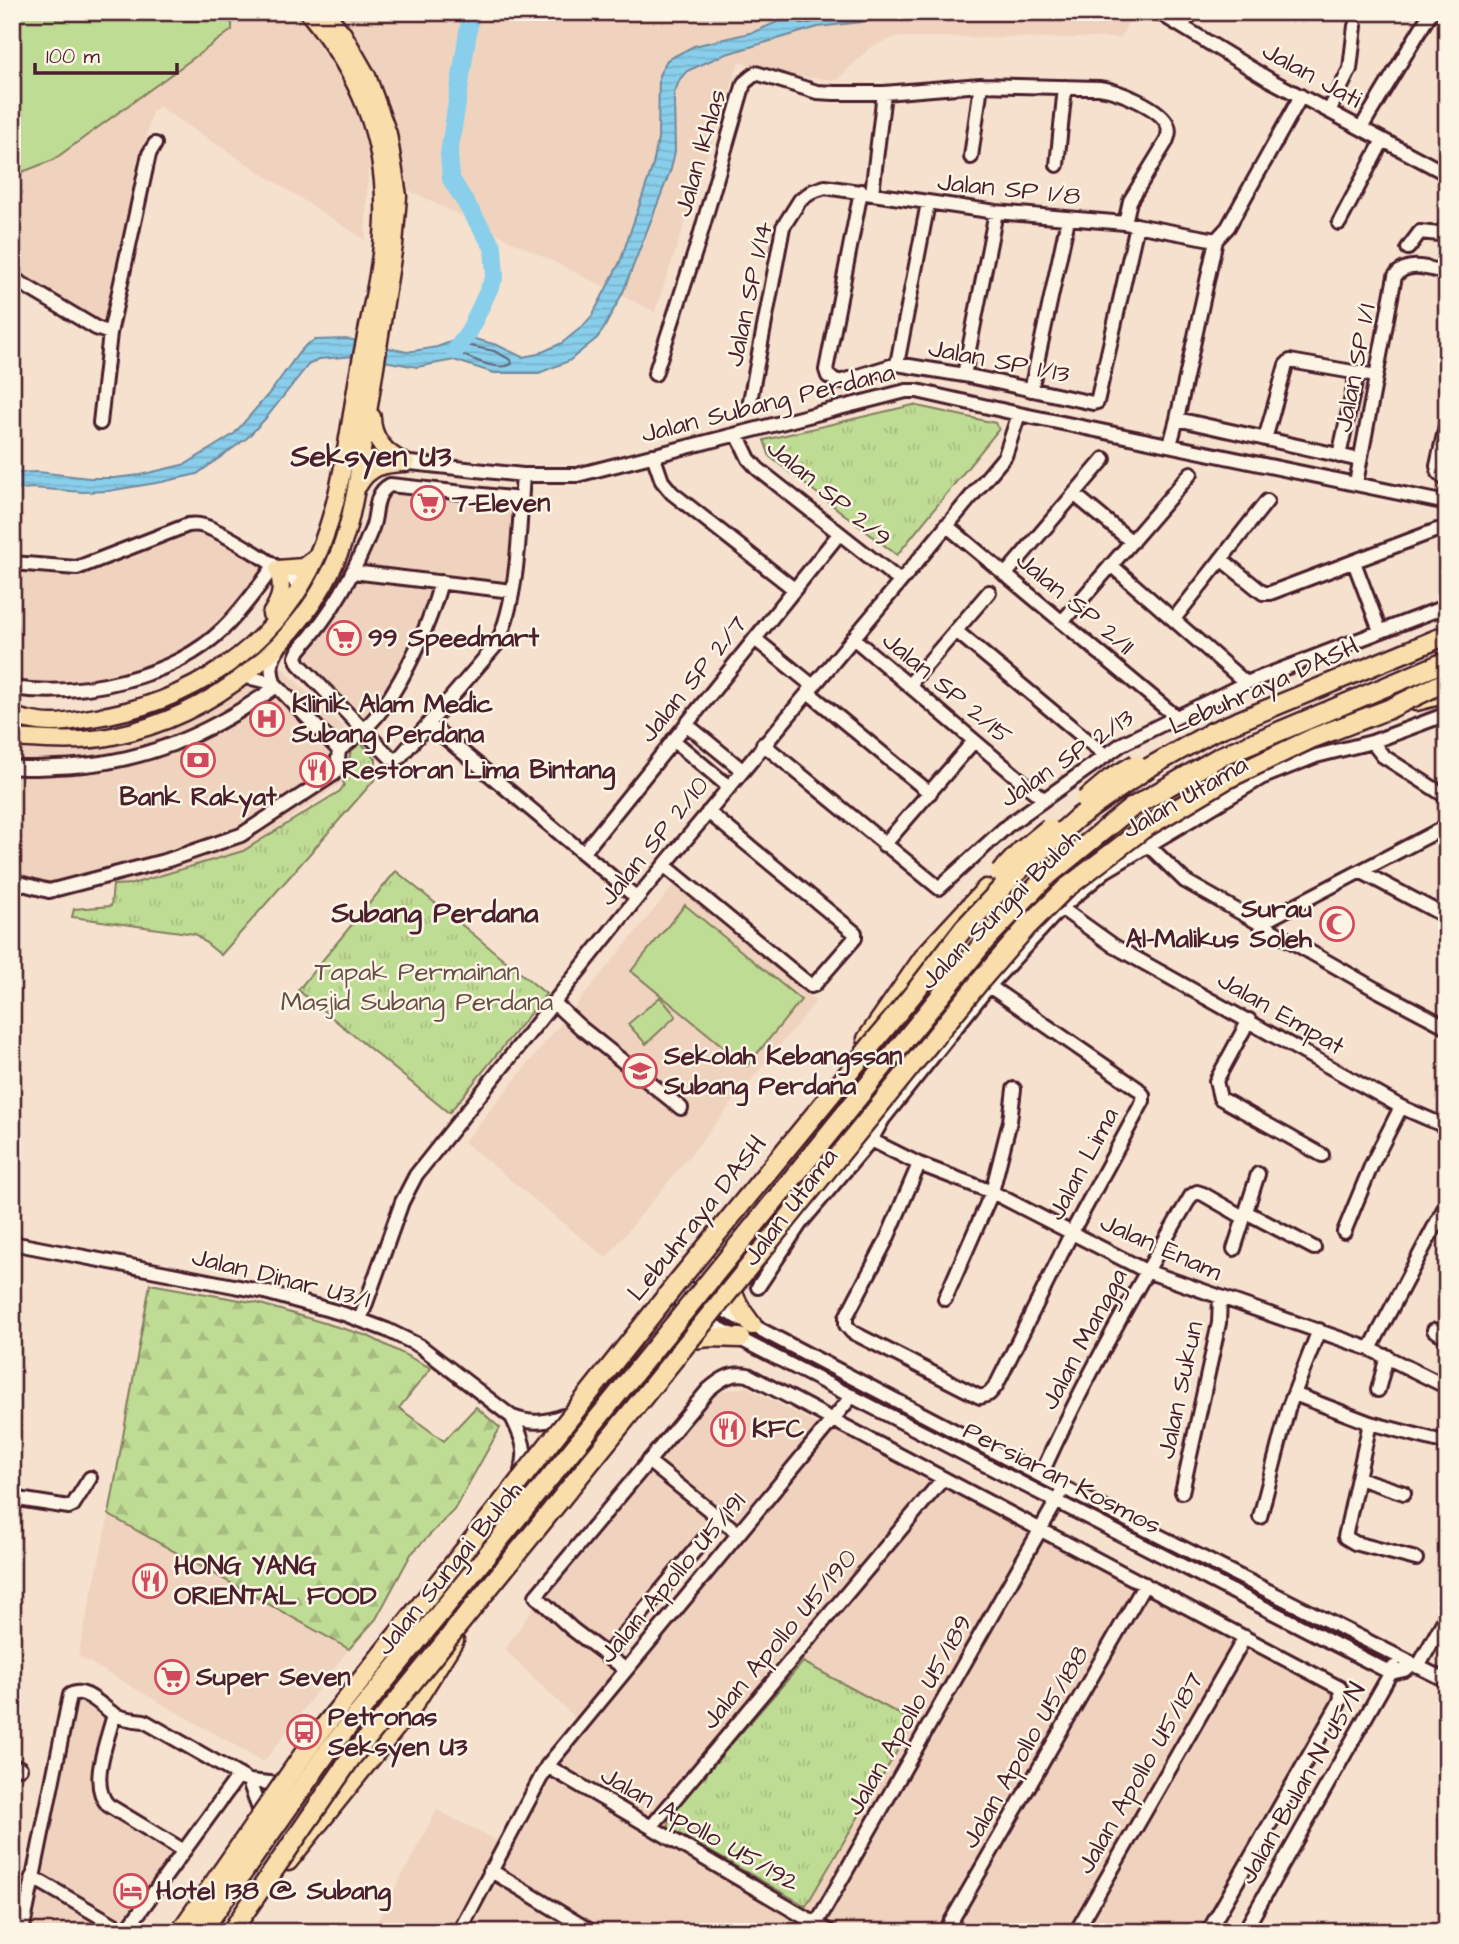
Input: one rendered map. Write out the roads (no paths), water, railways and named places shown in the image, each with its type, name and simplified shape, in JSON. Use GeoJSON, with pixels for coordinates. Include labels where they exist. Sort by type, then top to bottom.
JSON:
{"type":"FeatureCollection","features":[{"type":"Feature","properties":{"kind":"highway","name":"Lebuhraya DASH"},"geometry":{"type":"LineString","coordinates":[[178,1932],[320,1731],[964,928],[1016,873],[1077,818],[1148,768],[1212,732],[1445,634]]}},
{"type":"Feature","properties":{"kind":"highway","name":"Jalan Sungai Buloh"},"geometry":{"type":"LineString","coordinates":[[178,1932],[260,1812],[370,1661],[562,1416],[921,976],[1022,866],[1122,787],[1216,730],[1445,634]]}},
{"type":"Feature","properties":{"kind":"highway","name":"Lebuhraya DASH"},"geometry":{"type":"LineString","coordinates":[[201,1932],[328,1751],[985,941],[1045,878],[1130,807],[1222,756],[1447,661]]}},
{"type":"Feature","properties":{"kind":"highway","name":"Jalan Sungai Buloh"},"geometry":{"type":"LineString","coordinates":[[207,1932],[330,1756],[973,966],[1093,850],[1162,799],[1248,750],[1447,668]]}},
{"type":"Feature","properties":{"kind":"highway"},"geometry":{"type":"LineString","coordinates":[[231,1932],[351,1758],[981,980],[1026,928],[1065,889],[1155,822],[1227,779],[1301,744],[1390,709],[1447,681]]}},
{"type":"Feature","properties":{"kind":"highway"},"geometry":{"type":"LineString","coordinates":[[1390,709],[1447,693]]}},
{"type":"Feature","properties":{"kind":"highway"},"geometry":{"type":"LineString","coordinates":[[852,1063],[926,954],[1021,850],[1110,779],[1201,725],[1298,696]]}},
{"type":"Feature","properties":{"kind":"highway","name":"Jalan Sungai Buloh"},"geometry":{"type":"LineString","coordinates":[[549,1434],[570,1412],[673,1284],[724,1216]]}},
{"type":"Feature","properties":{"kind":"highway"},"geometry":{"type":"LineString","coordinates":[[653,1357],[692,1339],[746,1332],[732,1288],[733,1274],[746,1244]]}},
{"type":"Feature","properties":{"kind":"highway"},"geometry":{"type":"LineString","coordinates":[[231,1932],[412,1707],[555,1480]]}},
{"type":"Feature","properties":{"kind":"main road"},"geometry":{"type":"LineString","coordinates":[[12,738],[53,741],[113,737],[200,705],[234,682],[291,631],[323,584],[340,552],[350,521],[361,459],[384,220],[375,134],[355,81],[330,39],[308,12]]}},
{"type":"Feature","properties":{"kind":"main road"},"geometry":{"type":"LineString","coordinates":[[325,12],[343,34],[367,76],[388,134],[397,197],[394,245],[374,326]]}},
{"type":"Feature","properties":{"kind":"main road"},"geometry":{"type":"LineString","coordinates":[[12,717],[53,723],[149,706],[191,688],[217,673],[249,648],[281,616],[301,587],[317,556],[335,504],[344,456],[368,379]]}},
{"type":"Feature","properties":{"kind":"main road"},"geometry":{"type":"LineString","coordinates":[[368,379],[372,426],[376,439],[384,450],[406,463]]}},
{"type":"Feature","properties":{"kind":"main road"},"geometry":{"type":"LineString","coordinates":[[356,489],[376,466],[406,463]]}},
{"type":"Feature","properties":{"kind":"main road"},"geometry":{"type":"LineString","coordinates":[[249,648],[280,600],[282,583],[276,567],[303,568],[317,556]]}},
{"type":"Feature","properties":{"kind":"main road"},"geometry":{"type":"LineString","coordinates":[[291,631],[302,604],[301,587]]}},
{"type":"Feature","properties":{"kind":"street","name":"Jalan Jati"},"geometry":{"type":"LineString","coordinates":[[1157,12],[1301,96],[1446,172]]}},
{"type":"Feature","properties":{"kind":"street"},"geometry":{"type":"LineString","coordinates":[[1181,26],[1193,12]]}},
{"type":"Feature","properties":{"kind":"street"},"geometry":{"type":"LineString","coordinates":[[1361,128],[1431,12]]}},
{"type":"Feature","properties":{"kind":"street"},"geometry":{"type":"LineString","coordinates":[[1329,111],[1350,69],[1355,26]]}},
{"type":"Feature","properties":{"kind":"street","name":"Jalan Ikhlas"},"geometry":{"type":"LineString","coordinates":[[654,374],[698,243],[744,83],[756,73],[817,92],[884,93],[981,85],[1112,89],[1128,95],[1161,116],[1167,123],[1169,132],[1166,142],[1130,201],[1131,224]]}},
{"type":"Feature","properties":{"kind":"street"},"geometry":{"type":"LineString","coordinates":[[971,157],[981,85]]}},
{"type":"Feature","properties":{"kind":"street"},"geometry":{"type":"LineString","coordinates":[[1056,164],[1065,87]]}},
{"type":"Feature","properties":{"kind":"street"},"geometry":{"type":"LineString","coordinates":[[867,192],[884,93]]}},
{"type":"Feature","properties":{"kind":"street"},"geometry":{"type":"LineString","coordinates":[[1170,444],[1216,240],[1228,227],[1301,96]]}},
{"type":"Feature","properties":{"kind":"street"},"geometry":{"type":"LineString","coordinates":[[1339,223],[1383,140]]}},
{"type":"Feature","properties":{"kind":"street"},"geometry":{"type":"LineString","coordinates":[[100,423],[110,333],[149,154],[155,144]]}},
{"type":"Feature","properties":{"kind":"street","name":"Jalan SP 1/8"},"geometry":{"type":"LineString","coordinates":[[800,200],[825,187],[996,212],[1131,224],[1216,240]]}},
{"type":"Feature","properties":{"kind":"street","name":"Jalan SP 1/13"},"geometry":{"type":"LineString","coordinates":[[867,192],[826,373],[832,380],[844,382],[897,364],[964,375],[1093,403],[1099,397],[1131,224]]}},
{"type":"Feature","properties":{"kind":"street","name":"Jalan SP 1/14"},"geometry":{"type":"LineString","coordinates":[[750,401],[783,227],[800,200]]}},
{"type":"Feature","properties":{"kind":"street"},"geometry":{"type":"LineString","coordinates":[[897,364],[928,203]]}},
{"type":"Feature","properties":{"kind":"street"},"geometry":{"type":"LineString","coordinates":[[964,375],[996,212]]}},
{"type":"Feature","properties":{"kind":"street"},"geometry":{"type":"LineString","coordinates":[[1031,390],[1068,219]]}},
{"type":"Feature","properties":{"kind":"street"},"geometry":{"type":"LineString","coordinates":[[1408,248],[1420,232],[1439,234],[1447,226]]}},
{"type":"Feature","properties":{"kind":"street","name":"Jalan SP 1/1"},"geometry":{"type":"LineString","coordinates":[[1356,482],[1395,276],[1406,268],[1416,267],[1447,273]]}},
{"type":"Feature","properties":{"kind":"street"},"geometry":{"type":"LineString","coordinates":[[12,278],[96,328],[110,333]]}},
{"type":"Feature","properties":{"kind":"street"},"geometry":{"type":"LineString","coordinates":[[1265,439],[1286,365],[1290,361],[1376,376]]}},
{"type":"Feature","properties":{"kind":"street"},"geometry":{"type":"LineString","coordinates":[[1339,456],[1357,374]]}},
{"type":"Feature","properties":{"kind":"street","name":"Jalan Subang Perdana"},"geometry":{"type":"LineString","coordinates":[[344,456],[523,475],[577,475],[906,391],[917,391],[1447,503]]}},
{"type":"Feature","properties":{"kind":"street","name":"Jalan SP 2/10"},"geometry":{"type":"LineString","coordinates":[[360,1320],[402,1202],[416,1175],[664,865],[1005,456],[1019,414]]}},
{"type":"Feature","properties":{"kind":"street"},"geometry":{"type":"LineString","coordinates":[[1177,419],[1360,460]]}},
{"type":"Feature","properties":{"kind":"street"},"geometry":{"type":"LineString","coordinates":[[1447,421],[1437,466],[1439,473],[1447,481]]}},
{"type":"Feature","properties":{"kind":"street","name":"Jalan SP 2/9"},"geometry":{"type":"LineString","coordinates":[[737,433],[749,459],[758,469],[900,581]]}},
{"type":"Feature","properties":{"kind":"street"},"geometry":{"type":"LineString","coordinates":[[653,455],[662,481],[672,493],[794,589]]}},
{"type":"Feature","properties":{"kind":"street"},"geometry":{"type":"LineString","coordinates":[[1005,575],[1104,458]]}},
{"type":"Feature","properties":{"kind":"street"},"geometry":{"type":"LineString","coordinates":[[1062,622],[1191,473]]}},
{"type":"Feature","properties":{"kind":"street"},"geometry":{"type":"LineString","coordinates":[[521,499],[390,485],[379,495],[374,524],[354,572],[332,610],[299,649],[296,657],[299,664],[391,758],[397,760],[497,644],[504,628],[512,591],[521,499],[523,475]]}},
{"type":"Feature","properties":{"kind":"street"},"geometry":{"type":"LineString","coordinates":[[1074,494],[1132,542]]}},
{"type":"Feature","properties":{"kind":"street"},"geometry":{"type":"LineString","coordinates":[[1174,620],[1267,500]]}},
{"type":"Feature","properties":{"kind":"street"},"geometry":{"type":"LineString","coordinates":[[12,563],[77,568],[188,525],[198,524],[223,535],[276,567],[301,587]]}},
{"type":"Feature","properties":{"kind":"street","name":"Jalan SP 2/11"},"geometry":{"type":"LineString","coordinates":[[946,525],[1175,716]]}},
{"type":"Feature","properties":{"kind":"street"},"geometry":{"type":"LineString","coordinates":[[1221,559],[1266,594],[1437,530],[1447,531]]}},
{"type":"Feature","properties":{"kind":"street","name":"Jalan SP 2/7"},"geometry":{"type":"LineString","coordinates":[[583,852],[839,534]]}},
{"type":"Feature","properties":{"kind":"street"},"geometry":{"type":"LineString","coordinates":[[1354,562],[1380,631]]}},
{"type":"Feature","properties":{"kind":"street"},"geometry":{"type":"LineString","coordinates":[[1111,565],[1246,683]]}},
{"type":"Feature","properties":{"kind":"street"},"geometry":{"type":"LineString","coordinates":[[12,688],[52,691],[90,688],[158,670],[192,652],[222,630],[276,567]]}},
{"type":"Feature","properties":{"kind":"street"},"geometry":{"type":"LineString","coordinates":[[354,572],[512,591]]}},
{"type":"Feature","properties":{"kind":"street"},"geometry":{"type":"LineString","coordinates":[[12,881],[49,891],[168,860],[241,835],[334,774],[340,750],[363,731],[381,710],[401,677],[435,605],[441,582]]}},
{"type":"Feature","properties":{"kind":"street"},"geometry":{"type":"LineString","coordinates":[[909,685],[989,592]]}},
{"type":"Feature","properties":{"kind":"street","name":"Jalan SP 2/13"},"geometry":{"type":"LineString","coordinates":[[764,744],[939,888],[1007,826],[1043,799],[1105,755],[1175,716],[1246,683],[1447,606]]}},
{"type":"Feature","properties":{"kind":"street"},"geometry":{"type":"LineString","coordinates":[[291,631],[272,658],[270,667],[275,685],[340,750]]}},
{"type":"Feature","properties":{"kind":"street"},"geometry":{"type":"LineString","coordinates":[[956,631],[1105,755]]}},
{"type":"Feature","properties":{"kind":"street","name":"Jalan SP 2/15"},"geometry":{"type":"LineString","coordinates":[[853,638],[1043,799]]}},
{"type":"Feature","properties":{"kind":"street"},"geometry":{"type":"LineString","coordinates":[[755,639],[930,793]]}},
{"type":"Feature","properties":{"kind":"street"},"geometry":{"type":"LineString","coordinates":[[234,682],[246,677],[275,685]]}},
{"type":"Feature","properties":{"kind":"street"},"geometry":{"type":"LineString","coordinates":[[12,766],[83,767],[136,758],[206,732],[244,710],[275,685]]}},
{"type":"Feature","properties":{"kind":"street","name":"Jalan Utama"},"geometry":{"type":"LineString","coordinates":[[758,1287],[800,1224],[871,1140],[883,1119],[989,986],[1061,908],[1105,871],[1261,778],[1316,756],[1372,742],[1447,715]]}},
{"type":"Feature","properties":{"kind":"street"},"geometry":{"type":"LineString","coordinates":[[685,724],[742,770]]}},
{"type":"Feature","properties":{"kind":"street"},"geometry":{"type":"LineString","coordinates":[[425,729],[498,772],[583,852],[637,898]]}},
{"type":"Feature","properties":{"kind":"street"},"geometry":{"type":"LineString","coordinates":[[673,740],[729,786]]}},
{"type":"Feature","properties":{"kind":"street"},"geometry":{"type":"LineString","coordinates":[[884,845],[974,741]]}},
{"type":"Feature","properties":{"kind":"street"},"geometry":{"type":"LineString","coordinates":[[1372,742],[1383,756],[1447,797]]}},
{"type":"Feature","properties":{"kind":"street"},"geometry":{"type":"LineString","coordinates":[[664,865],[811,986],[855,938],[855,933],[708,812]]}},
{"type":"Feature","properties":{"kind":"street"},"geometry":{"type":"LineString","coordinates":[[1259,923],[1447,826]]}},
{"type":"Feature","properties":{"kind":"street"},"geometry":{"type":"LineString","coordinates":[[1147,844],[1185,881],[1447,1027]]}},
{"type":"Feature","properties":{"kind":"street"},"geometry":{"type":"LineString","coordinates":[[1360,871],[1447,917]]}},
{"type":"Feature","properties":{"kind":"street","name":"Jalan Empat"},"geometry":{"type":"LineString","coordinates":[[1061,908],[1114,946],[1401,1107],[1447,1127]]}},
{"type":"Feature","properties":{"kind":"street","name":"Jalan Lima"},"geometry":{"type":"LineString","coordinates":[[919,1164],[886,1241],[846,1317],[846,1325],[852,1332],[980,1397],[989,1394],[996,1385],[1072,1232],[1143,1101],[1143,1095],[1138,1089],[989,986]]}},
{"type":"Feature","properties":{"kind":"street"},"geometry":{"type":"LineString","coordinates":[[553,1002],[681,1108]]}},
{"type":"Feature","properties":{"kind":"street"},"geometry":{"type":"LineString","coordinates":[[1249,1020],[1216,1081],[1220,1098],[1322,1155]]}},
{"type":"Feature","properties":{"kind":"street"},"geometry":{"type":"LineString","coordinates":[[944,1299],[992,1192],[1010,1121],[1014,1089]]}},
{"type":"Feature","properties":{"kind":"street"},"geometry":{"type":"LineString","coordinates":[[1344,1232],[1372,1164],[1401,1107]]}},
{"type":"Feature","properties":{"kind":"street","name":"Jalan Enam"},"geometry":{"type":"LineString","coordinates":[[871,1140],[919,1164],[992,1192],[1146,1271],[1370,1349],[1447,1387]]}},
{"type":"Feature","properties":{"kind":"street"},"geometry":{"type":"LineString","coordinates":[[1234,1250],[1258,1174]]}},
{"type":"Feature","properties":{"kind":"street","name":"Jalan Mangga"},"geometry":{"type":"LineString","coordinates":[[1041,1475],[1061,1431],[1146,1271],[1191,1196],[1197,1192],[1244,1215]]}},
{"type":"Feature","properties":{"kind":"street"},"geometry":{"type":"LineString","coordinates":[[1370,1349],[1447,1203]]}},
{"type":"Feature","properties":{"kind":"street"},"geometry":{"type":"LineString","coordinates":[[1244,1215],[1314,1248]]}},
{"type":"Feature","properties":{"kind":"street","name":"Jalan Dinar U3/1"},"geometry":{"type":"LineString","coordinates":[[12,1243],[265,1292],[360,1320],[420,1346],[512,1417]]}},
{"type":"Feature","properties":{"kind":"street","name":"Persiaran Kosmos"},"geometry":{"type":"LineString","coordinates":[[673,1284],[686,1287],[696,1306],[746,1332],[1041,1475],[1447,1681]]}},
{"type":"Feature","properties":{"kind":"street","name":"Jalan Sukun"},"geometry":{"type":"LineString","coordinates":[[1182,1492],[1219,1323],[1220,1298]]}},
{"type":"Feature","properties":{"kind":"street"},"geometry":{"type":"LineString","coordinates":[[1260,1517],[1294,1394],[1319,1330]]}},
{"type":"Feature","properties":{"kind":"street"},"geometry":{"type":"LineString","coordinates":[[1434,1330],[1447,1337]]}},
{"type":"Feature","properties":{"kind":"street","name":"Persiaran Kosmos"},"geometry":{"type":"LineString","coordinates":[[746,1332],[852,1396],[1391,1673]]}},
{"type":"Feature","properties":{"kind":"street"},"geometry":{"type":"LineString","coordinates":[[1378,1390],[1387,1356]]}},
{"type":"Feature","properties":{"kind":"street"},"geometry":{"type":"LineString","coordinates":[[625,1669],[572,1629],[536,1596],[708,1390],[727,1376],[738,1373],[748,1375],[942,1480],[1336,1685],[1341,1693],[1338,1704],[1208,1932]]}},
{"type":"Feature","properties":{"kind":"street"},"geometry":{"type":"LineString","coordinates":[[1294,1394],[1370,1423],[1447,1443]]}},
{"type":"Feature","properties":{"kind":"street","name":"Jalan Apollo U5/191"},"geometry":{"type":"LineString","coordinates":[[458,1932],[547,1766],[852,1396]]}},
{"type":"Feature","properties":{"kind":"street"},"geometry":{"type":"LineString","coordinates":[[512,1417],[527,1423],[538,1423],[562,1416]]}},
{"type":"Feature","properties":{"kind":"street"},"geometry":{"type":"LineString","coordinates":[[512,1417],[526,1454],[521,1471]]}},
{"type":"Feature","properties":{"kind":"street"},"geometry":{"type":"LineString","coordinates":[[1370,1423],[1345,1537],[1355,1543],[1416,1559]]}},
{"type":"Feature","properties":{"kind":"street"},"geometry":{"type":"LineString","coordinates":[[648,1461],[738,1533]]}},
{"type":"Feature","properties":{"kind":"street"},"geometry":{"type":"LineString","coordinates":[[12,1498],[69,1507],[90,1478]]}},
{"type":"Feature","properties":{"kind":"street"},"geometry":{"type":"LineString","coordinates":[[1358,1478],[1404,1493]]}},
{"type":"Feature","properties":{"kind":"street","name":"Jalan Apollo U5/190"},"geometry":{"type":"LineString","coordinates":[[651,1827],[942,1480]]}},
{"type":"Feature","properties":{"kind":"street","name":"Jalan Apollo U5/189"},"geometry":{"type":"LineString","coordinates":[[816,1924],[1064,1488]]}},
{"type":"Feature","properties":{"kind":"street"},"geometry":{"type":"LineString","coordinates":[[606,1656],[721,1519]]}},
{"type":"Feature","properties":{"kind":"street","name":"Jalan Apollo U5/188"},"geometry":{"type":"LineString","coordinates":[[945,1932],[1145,1584]]}},
{"type":"Feature","properties":{"kind":"street"},"geometry":{"type":"LineString","coordinates":[[1391,1673],[1415,1665],[1447,1615]]}},
{"type":"Feature","properties":{"kind":"street","name":"Jalan Apollo U5/187"},"geometry":{"type":"LineString","coordinates":[[1076,1932],[1245,1637]]}},
{"type":"Feature","properties":{"kind":"street","name":"Jalan Bulan N U5/N"},"geometry":{"type":"LineString","coordinates":[[1244,1932],[1400,1657]]}},
{"type":"Feature","properties":{"kind":"street"},"geometry":{"type":"LineString","coordinates":[[22,1932],[69,1695],[75,1692],[85,1694],[127,1720],[144,1721],[244,1778],[280,1784]]}},
{"type":"Feature","properties":{"kind":"street"},"geometry":{"type":"LineString","coordinates":[[114,1714],[98,1779],[102,1799],[184,1851]]}},
{"type":"Feature","properties":{"kind":"street","name":"Jalan Apollo U5/192"},"geometry":{"type":"LineString","coordinates":[[547,1766],[830,1932]]}},
{"type":"Feature","properties":{"kind":"street"},"geometry":{"type":"LineString","coordinates":[[32,1877],[125,1932],[184,1851],[244,1778]]}},
{"type":"Feature","properties":{"kind":"street"},"geometry":{"type":"LineString","coordinates":[[244,1778],[260,1812]]}},
{"type":"Feature","properties":{"kind":"street"},"geometry":{"type":"LineString","coordinates":[[490,1870],[588,1931]]}},
{"type":"Feature","properties":{"kind":"water"},"geometry":{"type":"Polygon","coordinates":[[[800,12],[882,12],[861,22],[818,27],[723,55],[687,71],[680,79],[674,94],[675,151],[671,169],[623,292],[597,338],[569,361],[539,373],[494,373],[454,360],[417,367],[356,356],[319,359],[308,365],[247,438],[197,474],[108,491],[32,488],[12,490],[12,473],[38,472],[114,478],[186,464],[234,434],[272,390],[298,354],[315,340],[348,339],[407,352],[437,347],[459,339],[475,339],[497,345],[522,357],[538,354],[562,343],[592,316],[620,262],[653,165],[658,139],[659,75],[667,60],[694,46],[754,32],[800,12]]]}},
{"type":"Feature","properties":{"kind":"waterway"},"geometry":{"type":"LineString","coordinates":[[455,351],[469,332],[495,276],[493,247],[451,179],[449,154],[471,12]]}},
{"type":"Feature","properties":{"kind":"place","name":"7-Eleven"},"geometry":{"type":"Point","coordinates":[428,503]}},
{"type":"Feature","properties":{"kind":"place","name":"99 Speedmart"},"geometry":{"type":"Point","coordinates":[344,638]}},
{"type":"Feature","properties":{"kind":"place","name":"Klinik Alam Medic Subang Perdana"},"geometry":{"type":"Point","coordinates":[267,719]}},
{"type":"Feature","properties":{"kind":"place","name":"Bank Rakyat"},"geometry":{"type":"Point","coordinates":[198,760]}},
{"type":"Feature","properties":{"kind":"place","name":"Restoran Lima Bintang"},"geometry":{"type":"Point","coordinates":[317,770]}},
{"type":"Feature","properties":{"kind":"place","name":"Surau Al-Malikus Soleh"},"geometry":{"type":"Point","coordinates":[1337,924]}},
{"type":"Feature","properties":{"kind":"place","name":"Sekolah Kebangssan Subang Perdana"},"geometry":{"type":"Point","coordinates":[640,1071]}},
{"type":"Feature","properties":{"kind":"place","name":"KFC"},"geometry":{"type":"Point","coordinates":[728,1429]}},
{"type":"Feature","properties":{"kind":"place","name":"HONG YANG ORIENTAL FOOD"},"geometry":{"type":"Point","coordinates":[150,1581]}},
{"type":"Feature","properties":{"kind":"place","name":"Super Seven"},"geometry":{"type":"Point","coordinates":[172,1677]}},
{"type":"Feature","properties":{"kind":"place","name":"Petronas Seksyen U3"},"geometry":{"type":"Point","coordinates":[304,1732]}},
{"type":"Feature","properties":{"kind":"place","name":"Hotel 138 @ Subang"},"geometry":{"type":"Point","coordinates":[131,1891]}},
{"type":"Feature","properties":{"kind":"district","name":"Seksyen U3"},"geometry":{"type":"Point","coordinates":[371,457]}},
{"type":"Feature","properties":{"kind":"district","name":"Subang Perdana"},"geometry":{"type":"Point","coordinates":[435,913]}},
{"type":"Feature","properties":{"kind":"park label","name":"Tapak Permainan Masjid Subang Perdana"},"geometry":{"type":"Point","coordinates":[417,987]}}]}
